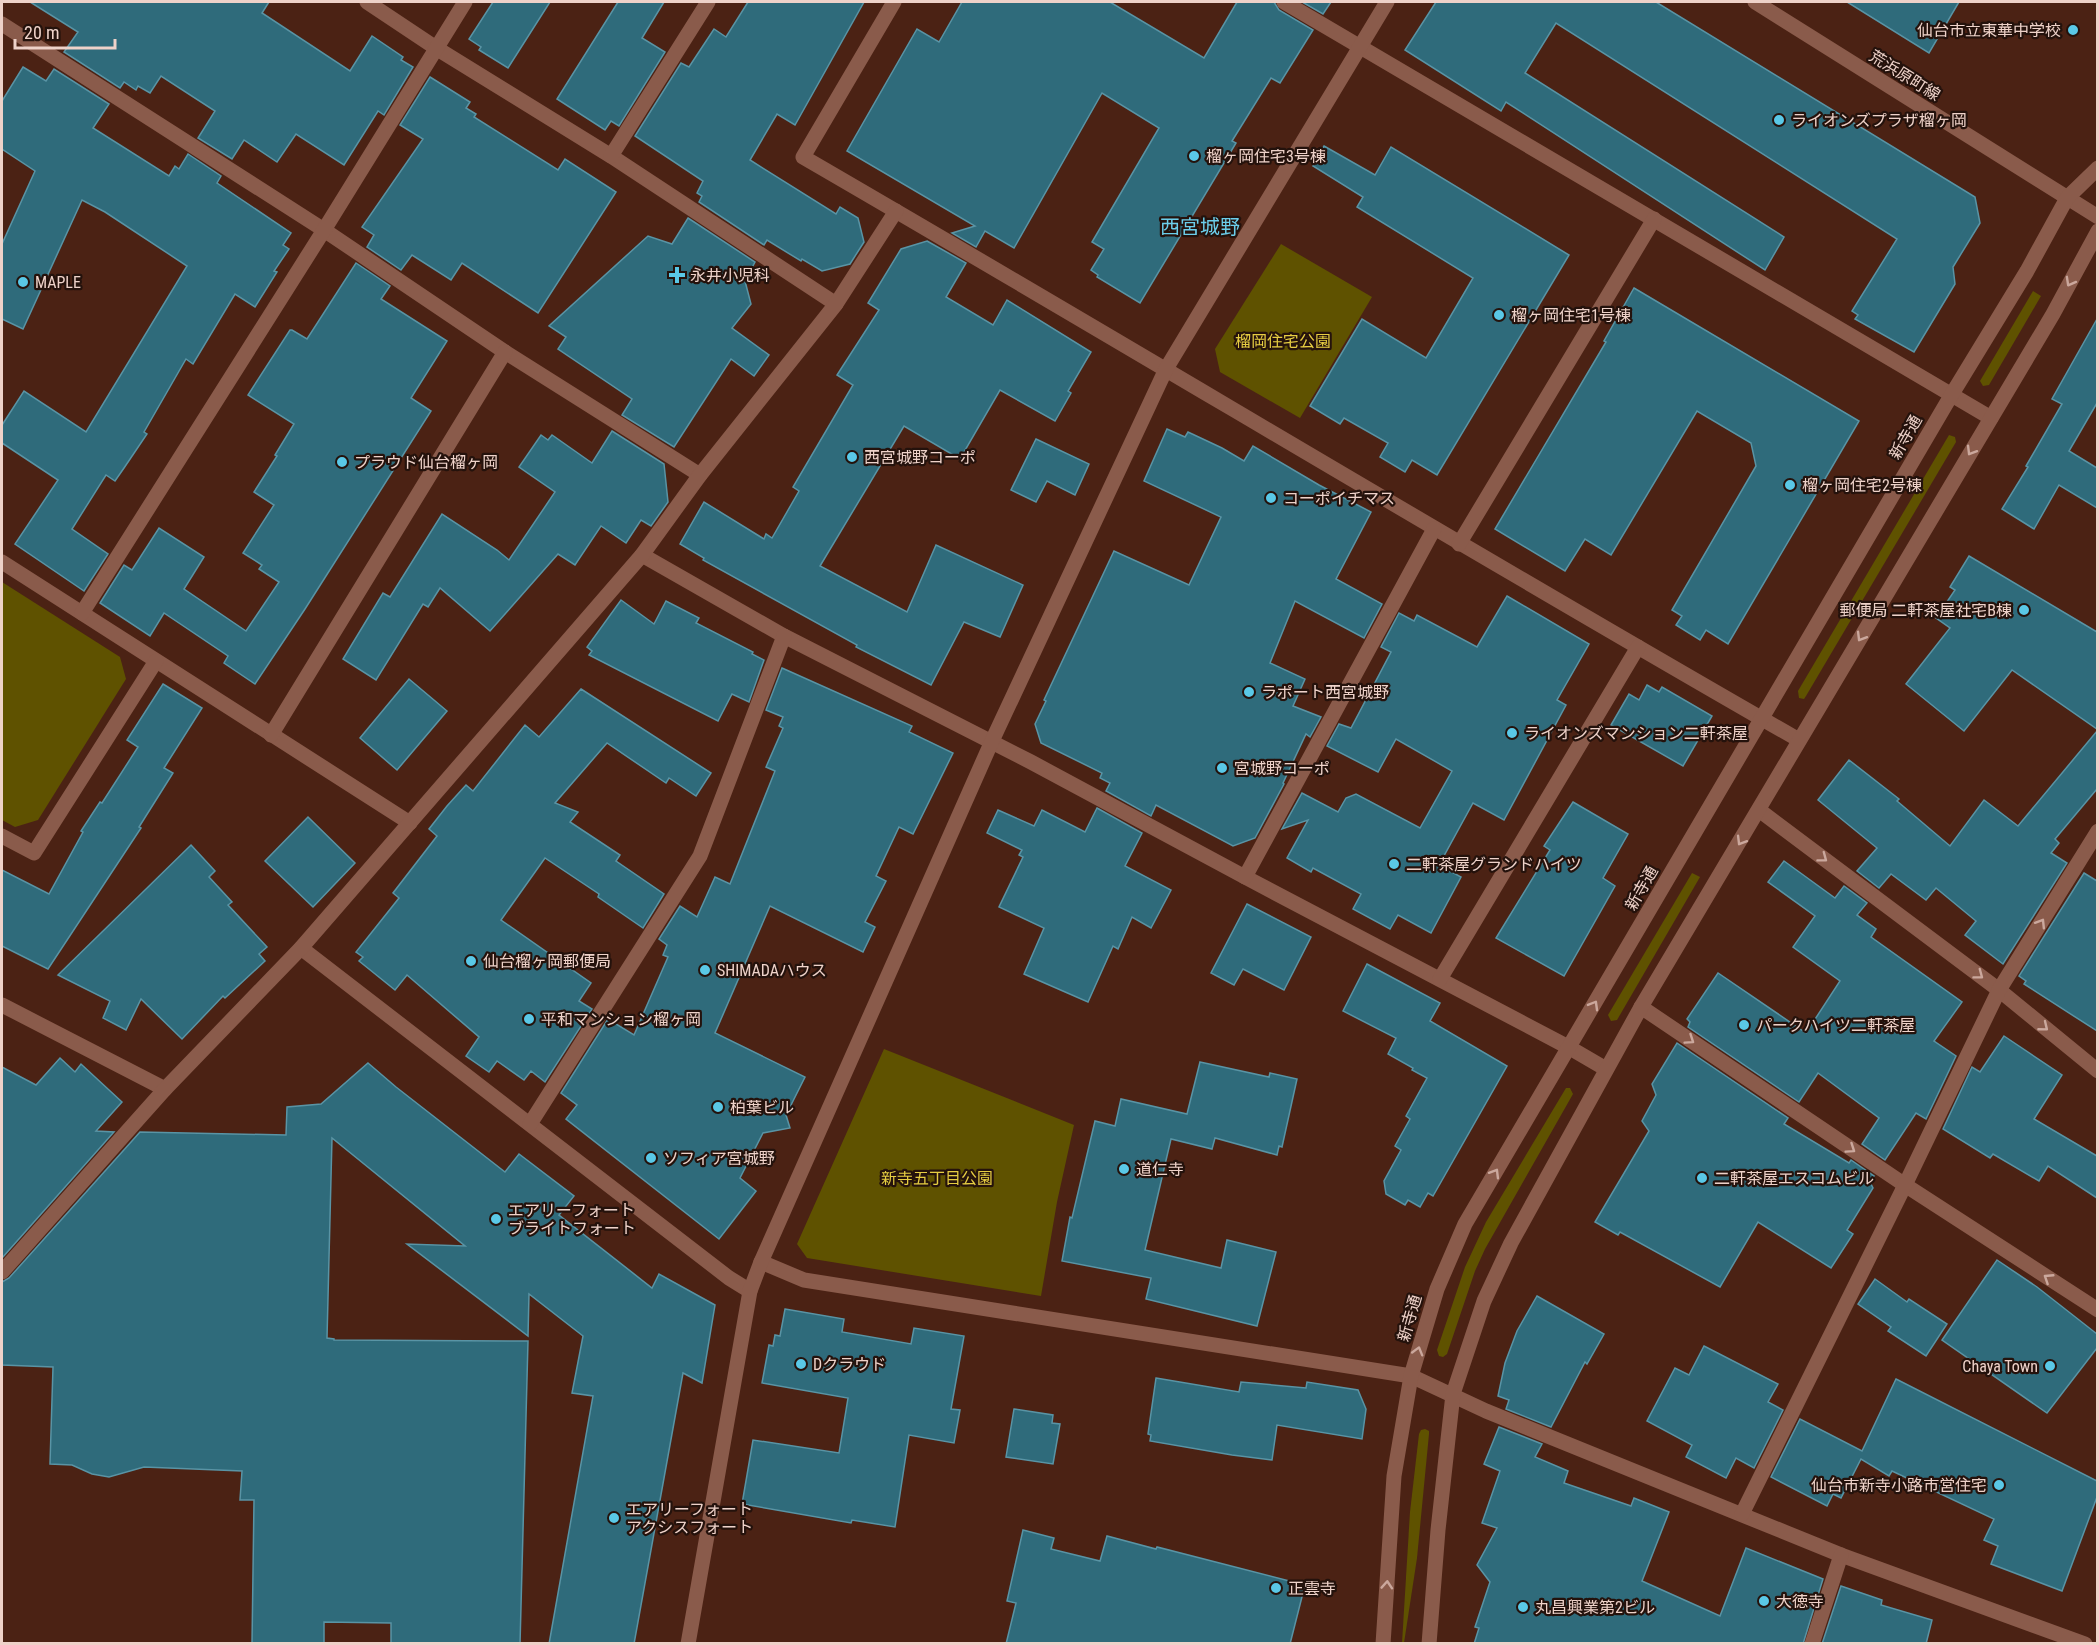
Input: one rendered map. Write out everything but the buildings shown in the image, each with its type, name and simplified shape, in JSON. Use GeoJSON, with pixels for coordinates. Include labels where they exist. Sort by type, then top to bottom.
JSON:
{"type":"FeatureCollection","features":[{"type":"Feature","properties":{"kind":"street"},"geometry":{"type":"LineString","coordinates":[[367,2],[436,48],[611,156],[836,304]]}},
{"type":"Feature","properties":{"kind":"street"},"geometry":{"type":"LineString","coordinates":[[82,613],[465,2]]}},
{"type":"Feature","properties":{"kind":"street"},"geometry":{"type":"LineString","coordinates":[[611,156],[708,2]]}},
{"type":"Feature","properties":{"kind":"street"},"geometry":{"type":"LineString","coordinates":[[894,2],[803,157],[1434,529],[1799,740]]}},
{"type":"Feature","properties":{"kind":"street"},"geometry":{"type":"LineString","coordinates":[[1284,2],[1991,418]]}},
{"type":"Feature","properties":{"kind":"street"},"geometry":{"type":"LineString","coordinates":[[688,1644],[750,1292],[761,1262],[992,741],[1166,369],[1387,2]]}},
{"type":"Feature","properties":{"kind":"street","name":"荒浜原町線"},"geometry":{"type":"LineString","coordinates":[[1755,2],[2097,217]]}},
{"type":"Feature","properties":{"kind":"street"},"geometry":{"type":"LineString","coordinates":[[2,24],[324,230],[505,352],[700,475]]}},
{"type":"Feature","properties":{"kind":"street"},"geometry":{"type":"LineString","coordinates":[[2067,198],[2097,168]]}},
{"type":"Feature","properties":{"kind":"street","name":"新寺通"},"geometry":{"type":"LineString","coordinates":[[1383,1644],[1394,1476],[1411,1376],[1437,1289],[1465,1224],[1952,394],[2027,271],[2067,198]]}},
{"type":"Feature","properties":{"kind":"street"},"geometry":{"type":"LineString","coordinates":[[2,1272],[165,1089],[301,948],[642,555],[700,475],[836,304],[896,211]]}},
{"type":"Feature","properties":{"kind":"street"},"geometry":{"type":"LineString","coordinates":[[1460,544],[1654,219]]}},
{"type":"Feature","properties":{"kind":"street"},"geometry":{"type":"LineString","coordinates":[[1429,1644],[1438,1530],[1453,1394],[1484,1301],[1511,1243],[1641,1007],[2053,314],[2097,231]]}},
{"type":"Feature","properties":{"kind":"street"},"geometry":{"type":"LineString","coordinates":[[271,735],[505,352]]}},
{"type":"Feature","properties":{"kind":"street"},"geometry":{"type":"LineString","coordinates":[[1245,877],[1434,529]]}},
{"type":"Feature","properties":{"kind":"street"},"geometry":{"type":"LineString","coordinates":[[642,555],[783,636],[992,741],[1606,1069]]}},
{"type":"Feature","properties":{"kind":"street"},"geometry":{"type":"LineString","coordinates":[[2,562],[410,823]]}},
{"type":"Feature","properties":{"kind":"street"},"geometry":{"type":"LineString","coordinates":[[530,1124],[700,856],[783,636]]}},
{"type":"Feature","properties":{"kind":"street"},"geometry":{"type":"LineString","coordinates":[[1440,980],[1638,647]]}},
{"type":"Feature","properties":{"kind":"street"},"geometry":{"type":"LineString","coordinates":[[2,836],[34,853],[156,661]]}},
{"type":"Feature","properties":{"kind":"street"},"geometry":{"type":"LineString","coordinates":[[1760,810],[1999,990],[2097,1071]]}},
{"type":"Feature","properties":{"kind":"street"},"geometry":{"type":"LineString","coordinates":[[1742,1514],[1999,990],[2097,831]]}},
{"type":"Feature","properties":{"kind":"street"},"geometry":{"type":"LineString","coordinates":[[301,948],[750,1292]]}},
{"type":"Feature","properties":{"kind":"street"},"geometry":{"type":"LineString","coordinates":[[2,1005],[165,1089]]}},
{"type":"Feature","properties":{"kind":"street"},"geometry":{"type":"LineString","coordinates":[[1641,1007],[1905,1185],[2097,1310]]}},
{"type":"Feature","properties":{"kind":"street"},"geometry":{"type":"LineString","coordinates":[[761,1262],[804,1280],[1411,1376],[1486,1411],[1841,1555],[2085,1644]]}},
{"type":"Feature","properties":{"kind":"street"},"geometry":{"type":"LineString","coordinates":[[1812,1644],[1841,1555]]}},
{"type":"Feature","properties":{"kind":"green space","name":"榴岡住宅公園"},"geometry":{"type":"Polygon","coordinates":[[[1281,244],[1372,297],[1300,418],[1220,372],[1215,349],[1281,244]]]}},
{"type":"Feature","properties":{"kind":"green space"},"geometry":{"type":"Polygon","coordinates":[[[2033,291],[2041,296],[1989,385],[1983,386],[1980,381],[2033,291]]]}},
{"type":"Feature","properties":{"kind":"green space"},"geometry":{"type":"Polygon","coordinates":[[[1949,435],[1955,437],[1956,442],[1806,696],[1804,699],[1799,698],[1798,691],[1949,435]]]}},
{"type":"Feature","properties":{"kind":"green space"},"geometry":{"type":"Polygon","coordinates":[[[2,582],[120,657],[126,679],[38,820],[15,827],[2,820],[2,582]]]}},
{"type":"Feature","properties":{"kind":"green space"},"geometry":{"type":"Polygon","coordinates":[[[1692,873],[1700,877],[1617,1020],[1611,1021],[1608,1015],[1692,873]]]}},
{"type":"Feature","properties":{"kind":"green space","name":"新寺五丁目公園"},"geometry":{"type":"Polygon","coordinates":[[[884,1049],[1074,1125],[1057,1202],[1041,1296],[807,1258],[797,1244],[884,1049]]]}},
{"type":"Feature","properties":{"kind":"green space"},"geometry":{"type":"Polygon","coordinates":[[[1566,1088],[1570,1088],[1573,1094],[1485,1249],[1475,1271],[1447,1354],[1443,1357],[1439,1356],[1437,1350],[1465,1267],[1486,1222],[1566,1088]]]}},
{"type":"Feature","properties":{"kind":"green space"},"geometry":{"type":"Polygon","coordinates":[[[1425,1429],[1429,1431],[1429,1434],[1417,1558],[1404,1643],[1402,1643],[1410,1512],[1419,1434],[1425,1429]]]}},
{"type":"Feature","properties":{"kind":"place","name":"仙台市立東華中学校"},"geometry":{"type":"Point","coordinates":[2073,30]}},
{"type":"Feature","properties":{"kind":"place","name":"ライオンズプラザ榴ヶ岡"},"geometry":{"type":"Point","coordinates":[1779,120]}},
{"type":"Feature","properties":{"kind":"place","name":"榴ヶ岡住宅3号棟"},"geometry":{"type":"Point","coordinates":[1194,156]}},
{"type":"Feature","properties":{"kind":"place","name":"永井小児科"},"geometry":{"type":"Point","coordinates":[677,275]}},
{"type":"Feature","properties":{"kind":"place","name":"MAPLE"},"geometry":{"type":"Point","coordinates":[23,282]}},
{"type":"Feature","properties":{"kind":"place","name":"榴ヶ岡住宅1号棟"},"geometry":{"type":"Point","coordinates":[1499,315]}},
{"type":"Feature","properties":{"kind":"place","name":"西宮城野コーポ"},"geometry":{"type":"Point","coordinates":[852,457]}},
{"type":"Feature","properties":{"kind":"place","name":"プラウド仙台榴ヶ岡"},"geometry":{"type":"Point","coordinates":[342,462]}},
{"type":"Feature","properties":{"kind":"place","name":"榴ヶ岡住宅2号棟"},"geometry":{"type":"Point","coordinates":[1790,485]}},
{"type":"Feature","properties":{"kind":"place","name":"コーポイチマス"},"geometry":{"type":"Point","coordinates":[1271,498]}},
{"type":"Feature","properties":{"kind":"place","name":"郵便局 二軒茶屋社宅B棟"},"geometry":{"type":"Point","coordinates":[2024,610]}},
{"type":"Feature","properties":{"kind":"place","name":"ラポート西宮城野"},"geometry":{"type":"Point","coordinates":[1249,692]}},
{"type":"Feature","properties":{"kind":"place","name":"ライオンズマンション二軒茶屋"},"geometry":{"type":"Point","coordinates":[1512,733]}},
{"type":"Feature","properties":{"kind":"place","name":"宮城野コーポ"},"geometry":{"type":"Point","coordinates":[1222,768]}},
{"type":"Feature","properties":{"kind":"place","name":"二軒茶屋グランドハイツ"},"geometry":{"type":"Point","coordinates":[1394,864]}},
{"type":"Feature","properties":{"kind":"place","name":"仙台榴ヶ岡郵便局"},"geometry":{"type":"Point","coordinates":[471,961]}},
{"type":"Feature","properties":{"kind":"place","name":"SHIMADAハウス"},"geometry":{"type":"Point","coordinates":[705,970]}},
{"type":"Feature","properties":{"kind":"place","name":"平和マンション榴ヶ岡"},"geometry":{"type":"Point","coordinates":[529,1019]}},
{"type":"Feature","properties":{"kind":"place","name":"パークハイツ二軒茶屋"},"geometry":{"type":"Point","coordinates":[1744,1025]}},
{"type":"Feature","properties":{"kind":"place","name":"柏葉ビル"},"geometry":{"type":"Point","coordinates":[718,1107]}},
{"type":"Feature","properties":{"kind":"place","name":"ソフィア宮城野"},"geometry":{"type":"Point","coordinates":[651,1158]}},
{"type":"Feature","properties":{"kind":"place","name":"道仁寺"},"geometry":{"type":"Point","coordinates":[1124,1169]}},
{"type":"Feature","properties":{"kind":"place","name":"二軒茶屋エスコムビル"},"geometry":{"type":"Point","coordinates":[1702,1178]}},
{"type":"Feature","properties":{"kind":"place","name":"エアリーフォート ブライトフォート"},"geometry":{"type":"Point","coordinates":[496,1219]}},
{"type":"Feature","properties":{"kind":"place","name":"Dクラウド"},"geometry":{"type":"Point","coordinates":[801,1364]}},
{"type":"Feature","properties":{"kind":"place","name":"Chaya Town"},"geometry":{"type":"Point","coordinates":[2050,1366]}},
{"type":"Feature","properties":{"kind":"place","name":"仙台市新寺小路市営住宅"},"geometry":{"type":"Point","coordinates":[1999,1485]}},
{"type":"Feature","properties":{"kind":"place","name":"エアリーフォート アクシスフォート"},"geometry":{"type":"Point","coordinates":[614,1518]}},
{"type":"Feature","properties":{"kind":"place","name":"正雲寺"},"geometry":{"type":"Point","coordinates":[1276,1588]}},
{"type":"Feature","properties":{"kind":"place","name":"大徳寺"},"geometry":{"type":"Point","coordinates":[1764,1601]}},
{"type":"Feature","properties":{"kind":"place","name":"丸昌興業第2ビル"},"geometry":{"type":"Point","coordinates":[1523,1607]}},
{"type":"Feature","properties":{"kind":"district","name":"西宮城野"},"geometry":{"type":"Point","coordinates":[1200,227]}}]}
